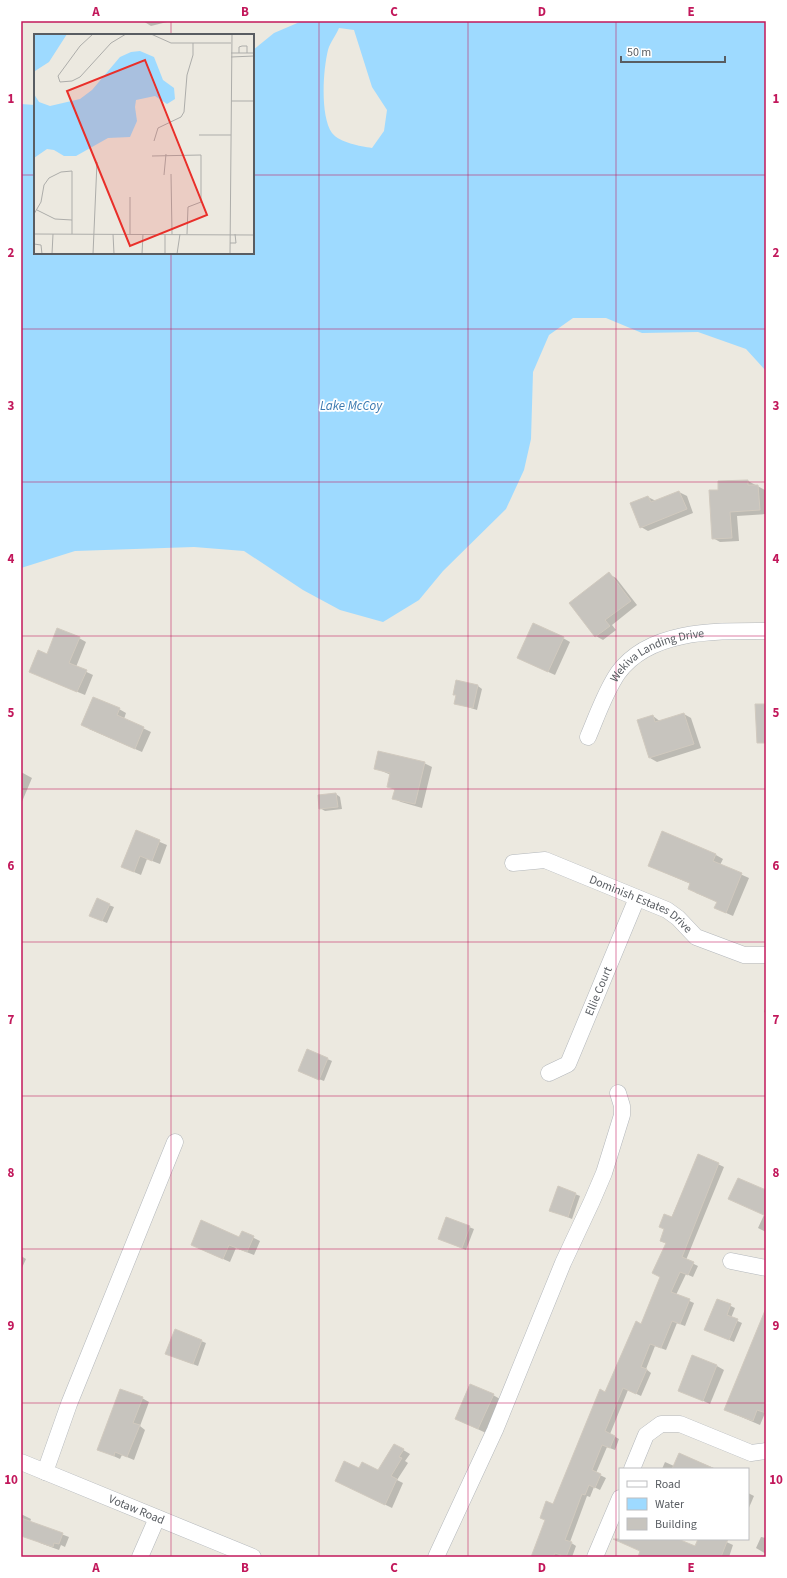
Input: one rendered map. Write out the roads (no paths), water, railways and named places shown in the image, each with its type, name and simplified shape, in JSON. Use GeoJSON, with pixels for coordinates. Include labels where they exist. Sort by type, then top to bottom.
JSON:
{"type":"FeatureCollection","features":[{"type":"Feature","properties":{"kind":"street","name":"Wekiva Landing Drive"},"geometry":{"type":"LineString","coordinates":[[588,737],[609,690],[619,672],[642,651],[668,640],[704,633],[766,631]]}},
{"type":"Feature","properties":{"kind":"street","name":"Dominish Estates Drive"},"geometry":{"type":"LineString","coordinates":[[513,863],[545,860],[667,910],[678,918],[696,937],[744,955],[766,955]]}},
{"type":"Feature","properties":{"kind":"street","name":"Ellie Court"},"geometry":{"type":"LineString","coordinates":[[549,1073],[568,1064],[637,898]]}},
{"type":"Feature","properties":{"kind":"street"},"geometry":{"type":"LineString","coordinates":[[436,1557],[495,1430],[557,1277],[604,1173],[622,1115],[622,1106],[618,1094]]}},
{"type":"Feature","properties":{"kind":"street"},"geometry":{"type":"LineString","coordinates":[[45,1472],[69,1404],[175,1142]]}},
{"type":"Feature","properties":{"kind":"street"},"geometry":{"type":"LineString","coordinates":[[731,1261],[766,1268]]}},
{"type":"Feature","properties":{"kind":"street"},"geometry":{"type":"LineString","coordinates":[[632,1468],[646,1435],[661,1424],[680,1424],[751,1454],[766,1452]]}},
{"type":"Feature","properties":{"kind":"street","name":"Votaw Road"},"geometry":{"type":"LineString","coordinates":[[21,1462],[253,1557]]}},
{"type":"Feature","properties":{"kind":"street"},"geometry":{"type":"LineString","coordinates":[[596,1557],[619,1500]]}},
{"type":"Feature","properties":{"kind":"street"},"geometry":{"type":"LineString","coordinates":[[140,1557],[158,1518]]}},
{"type":"Feature","properties":{"kind":"water","name":"Lake McCoy"},"geometry":{"type":"Polygon","coordinates":[[[302,21],[766,21],[766,371],[746,349],[698,332],[642,333],[606,318],[573,318],[549,335],[533,372],[531,439],[524,470],[506,509],[443,571],[419,600],[383,622],[340,610],[303,590],[244,551],[194,547],[75,551],[21,568],[21,104],[34,105],[34,254],[254,254],[254,49],[274,33],[302,21]],[[339,28],[330,45],[326,59],[324,105],[328,125],[332,133],[350,144],[372,148],[384,131],[387,110],[372,87],[354,30],[339,28]]]}}]}
